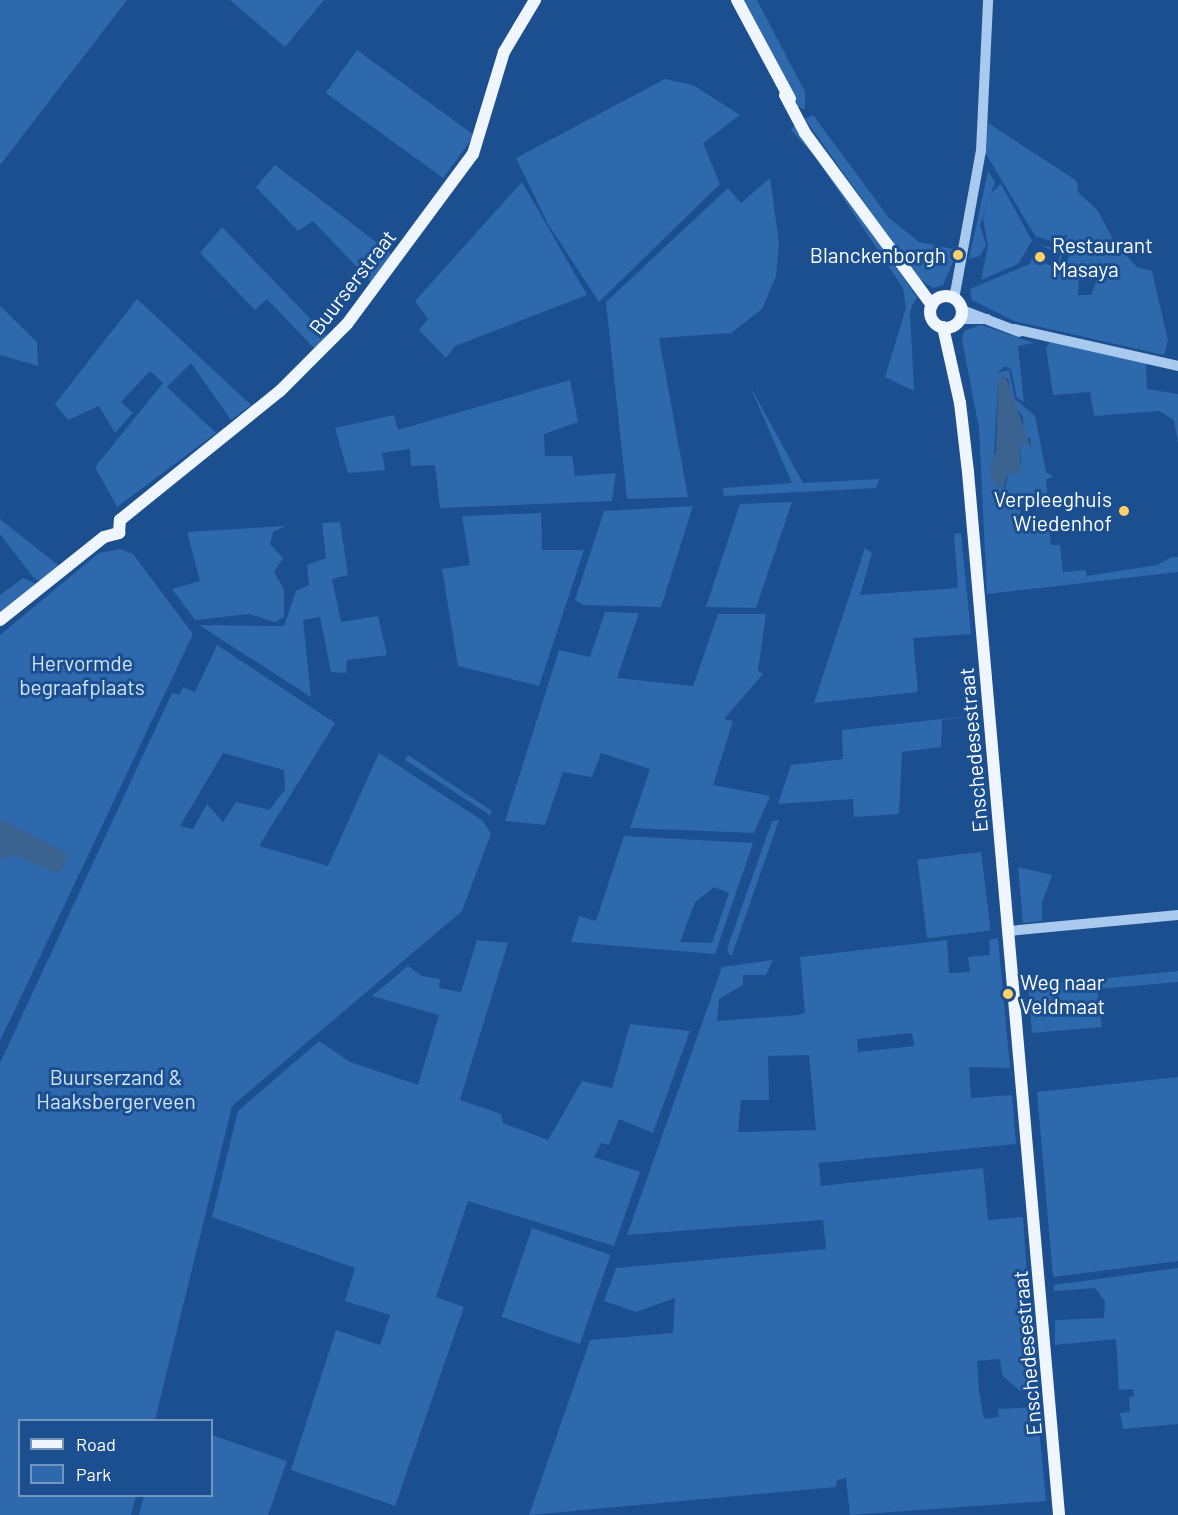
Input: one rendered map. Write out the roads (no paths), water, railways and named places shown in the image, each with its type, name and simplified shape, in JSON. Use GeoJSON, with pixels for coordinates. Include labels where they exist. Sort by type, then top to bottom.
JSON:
{"type":"FeatureCollection","features":[{"type":"Feature","properties":{"kind":"main road","name":"Buurserstraat"},"geometry":{"type":"LineString","coordinates":[[0,620],[104,537],[119,531],[120,520],[280,391],[347,324],[473,154],[504,52],[535,0]]}},
{"type":"Feature","properties":{"kind":"main road"},"geometry":{"type":"LineString","coordinates":[[737,0],[785,95],[813,140],[912,281],[943,300],[954,321]]}},
{"type":"Feature","properties":{"kind":"main road"},"geometry":{"type":"LineString","coordinates":[[943,300],[932,320],[954,321]]}},
{"type":"Feature","properties":{"kind":"main road","name":"Enschedesestraat"},"geometry":{"type":"LineString","coordinates":[[954,321],[951,356],[963,430],[1033,1188],[1059,1515]]}},
{"type":"Feature","properties":{"kind":"street"},"geometry":{"type":"LineString","coordinates":[[943,300],[958,271],[985,116],[982,42],[988,0]]}},
{"type":"Feature","properties":{"kind":"street"},"geometry":{"type":"LineString","coordinates":[[954,321],[987,319],[1014,329],[1178,366]]}},
{"type":"Feature","properties":{"kind":"street"},"geometry":{"type":"LineString","coordinates":[[1009,931],[1178,915]]}},
{"type":"Feature","properties":{"kind":"place","name":"Blanckenborgh"},"geometry":{"type":"Point","coordinates":[958,255]}},
{"type":"Feature","properties":{"kind":"place","name":"Restaurant Masaya"},"geometry":{"type":"Point","coordinates":[1040,257]}},
{"type":"Feature","properties":{"kind":"place","name":"Verpleeghuis Wiedenhof"},"geometry":{"type":"Point","coordinates":[1124,511]}},
{"type":"Feature","properties":{"kind":"place","name":"Weg naar Veldmaat"},"geometry":{"type":"Point","coordinates":[1008,994]}},
{"type":"Feature","properties":{"kind":"park label","name":"Hervormde begraafplaats"},"geometry":{"type":"Point","coordinates":[82,675]}},
{"type":"Feature","properties":{"kind":"park label","name":"Buurserzand & Haaksbergerveen"},"geometry":{"type":"Point","coordinates":[116,1089]}}]}
